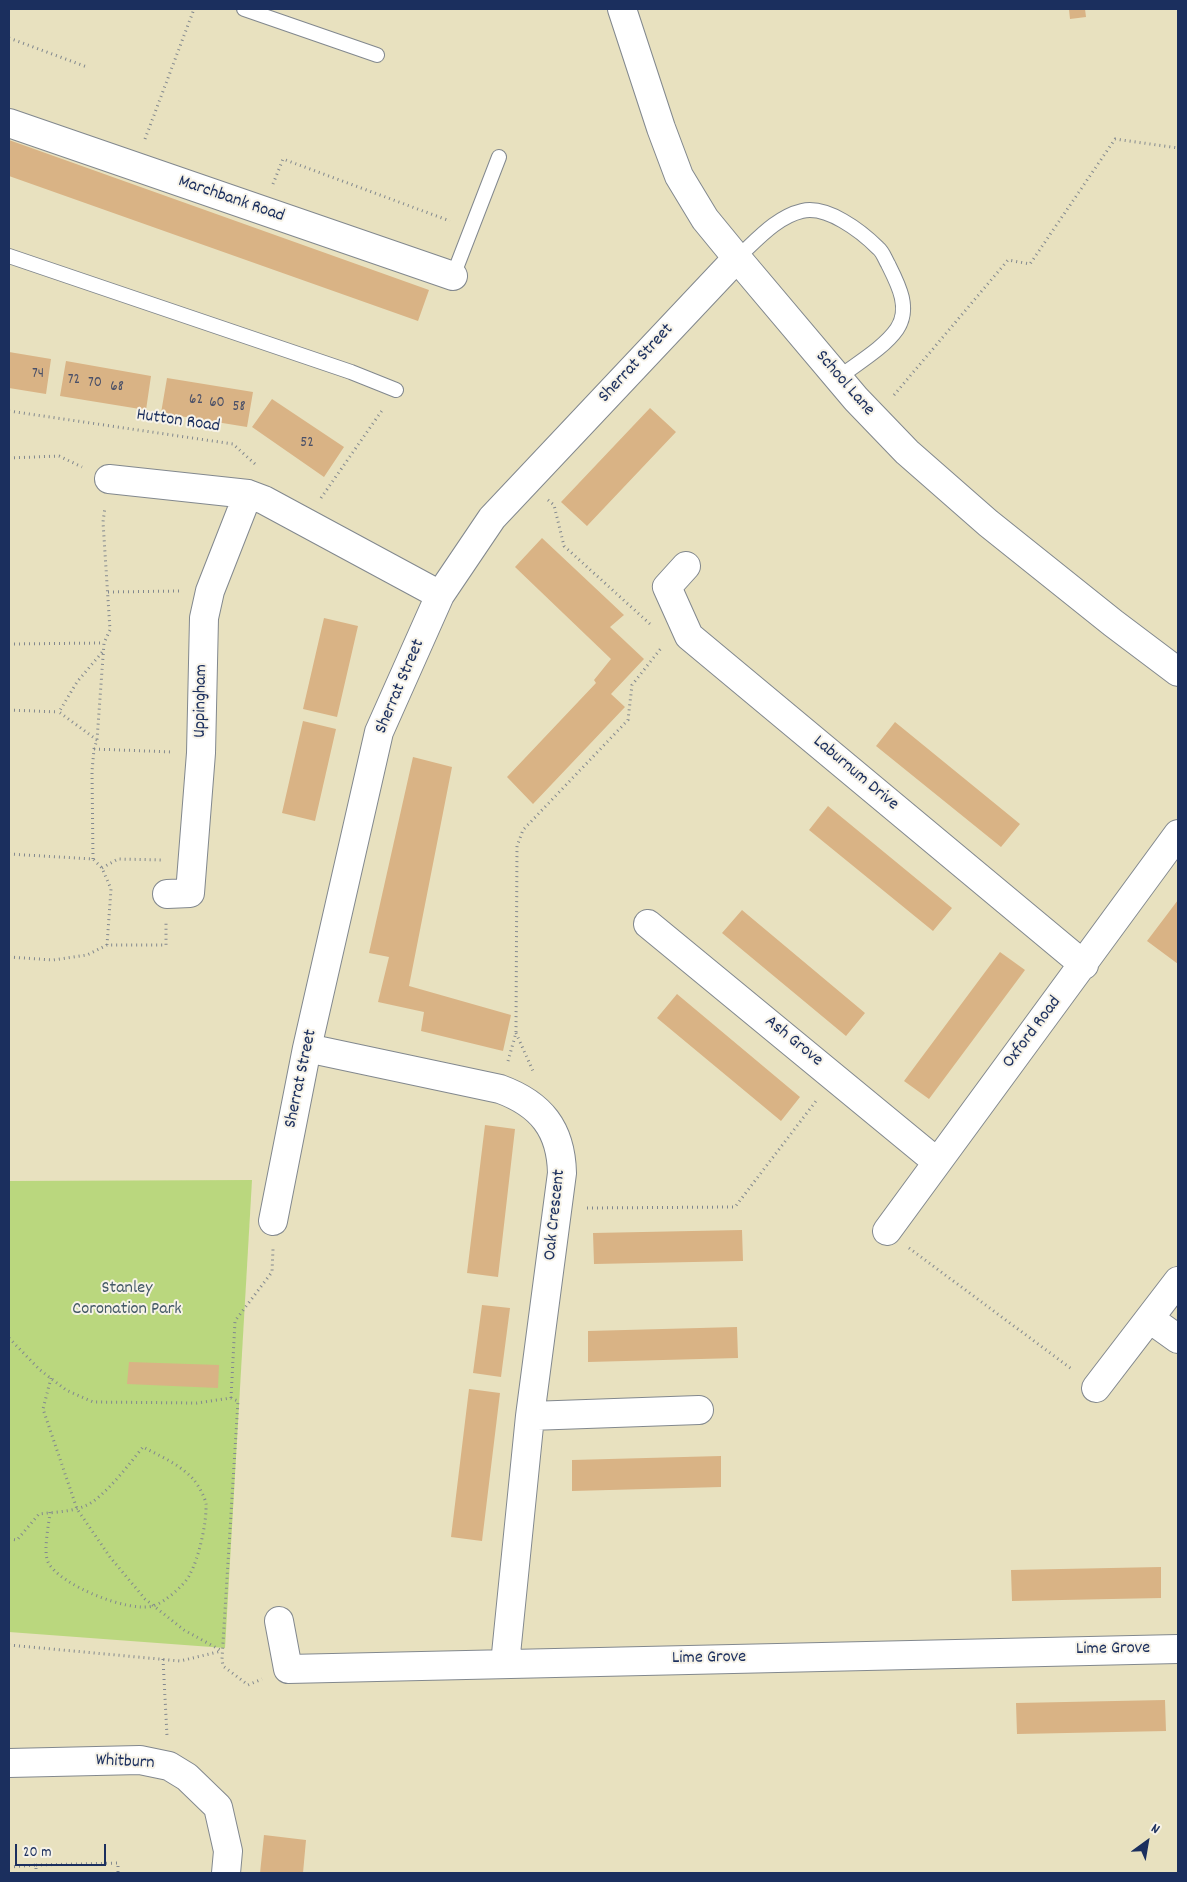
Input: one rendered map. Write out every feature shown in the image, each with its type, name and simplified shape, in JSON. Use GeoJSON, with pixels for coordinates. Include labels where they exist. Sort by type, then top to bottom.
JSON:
{"type":"FeatureCollection","features":[{"type":"Feature","properties":{"kind":"street","name":"School Lane"},"geometry":{"type":"LineString","coordinates":[[622,9],[661,128],[679,176],[705,219],[737,258],[838,378],[874,419],[907,452],[988,523],[1113,623],[1178,672]]}},
{"type":"Feature","properties":{"kind":"street","name":"Marchbank Road"},"geometry":{"type":"LineString","coordinates":[[9,123],[452,276]]}},
{"type":"Feature","properties":{"kind":"street","name":"Sherrat Street"},"geometry":{"type":"LineString","coordinates":[[273,1221],[307,1048],[379,732],[440,595],[492,518],[737,258]]}},
{"type":"Feature","properties":{"kind":"street"},"geometry":{"type":"LineString","coordinates":[[110,479],[248,494],[264,500],[440,595]]}},
{"type":"Feature","properties":{"kind":"street","name":"Uppingham"},"geometry":{"type":"LineString","coordinates":[[167,894],[190,893],[201,753],[204,618],[210,591],[248,494]]}},
{"type":"Feature","properties":{"kind":"street","name":"Laburnum Drive"},"geometry":{"type":"LineString","coordinates":[[686,566],[667,587],[678,638],[1084,965]]}},
{"type":"Feature","properties":{"kind":"street","name":"Oxford Road"},"geometry":{"type":"LineString","coordinates":[[887,1232],[1178,834]]}},
{"type":"Feature","properties":{"kind":"street","name":"Ash Grove"},"geometry":{"type":"LineString","coordinates":[[648,924],[835,1076],[937,1162]]}},
{"type":"Feature","properties":{"kind":"street","name":"Oak Crescent"},"geometry":{"type":"LineString","coordinates":[[307,1048],[500,1089],[528,1102],[542,1114],[558,1141],[562,1158],[562,1173],[530,1416],[504,1664]]}},
{"type":"Feature","properties":{"kind":"street"},"geometry":{"type":"LineString","coordinates":[[1096,1388],[1178,1281]]}},
{"type":"Feature","properties":{"kind":"street"},"geometry":{"type":"LineString","coordinates":[[1150,1319],[1178,1339]]}},
{"type":"Feature","properties":{"kind":"street"},"geometry":{"type":"LineString","coordinates":[[530,1416],[699,1410]]}},
{"type":"Feature","properties":{"kind":"street"},"geometry":{"type":"LineString","coordinates":[[279,1620],[288,1669]]}},
{"type":"Feature","properties":{"kind":"street","name":"Lime Grove"},"geometry":{"type":"LineString","coordinates":[[288,1669],[1178,1649]]}},
{"type":"Feature","properties":{"kind":"street","name":"Whitburn"},"geometry":{"type":"LineString","coordinates":[[9,1763],[140,1760],[169,1766],[187,1777],[218,1807],[228,1851],[226,1873]]}},
{"type":"Feature","properties":{"kind":"lane"},"geometry":{"type":"LineString","coordinates":[[244,9],[377,56]]}},
{"type":"Feature","properties":{"kind":"lane"},"geometry":{"type":"LineString","coordinates":[[452,276],[499,157]]}},
{"type":"Feature","properties":{"kind":"lane"},"geometry":{"type":"LineString","coordinates":[[737,258],[784,219],[802,211],[825,212],[848,223],[880,249],[899,286],[904,309],[897,328],[882,344],[838,378]]}},
{"type":"Feature","properties":{"kind":"lane"},"geometry":{"type":"LineString","coordinates":[[9,256],[351,372],[396,390]]}},
{"type":"Feature","properties":{"kind":"path"},"geometry":{"type":"LineString","coordinates":[[135,166],[194,9]]}},
{"type":"Feature","properties":{"kind":"path"},"geometry":{"type":"LineString","coordinates":[[9,38],[87,68]]}},
{"type":"Feature","properties":{"kind":"path"},"geometry":{"type":"LineString","coordinates":[[874,419],[1008,260],[1030,264],[1115,140],[1178,148]]}},
{"type":"Feature","properties":{"kind":"path"},"geometry":{"type":"LineString","coordinates":[[262,211],[282,159],[471,229]]}},
{"type":"Feature","properties":{"kind":"path"},"geometry":{"type":"LineString","coordinates":[[306,523],[396,390]]}},
{"type":"Feature","properties":{"kind":"path","name":"Hutton Road"},"geometry":{"type":"LineString","coordinates":[[9,411],[233,444],[261,470]]}},
{"type":"Feature","properties":{"kind":"path"},"geometry":{"type":"LineString","coordinates":[[9,458],[59,456],[110,479],[103,522],[110,630],[104,643],[97,740],[94,748],[92,772],[93,859]]}},
{"type":"Feature","properties":{"kind":"path"},"geometry":{"type":"LineString","coordinates":[[500,1089],[516,1033],[517,846],[523,830],[628,720],[632,685],[678,638],[564,546],[554,505],[527,481]]}},
{"type":"Feature","properties":{"kind":"path"},"geometry":{"type":"LineString","coordinates":[[108,592],[210,591]]}},
{"type":"Feature","properties":{"kind":"path"},"geometry":{"type":"LineString","coordinates":[[9,644],[104,643]]}},
{"type":"Feature","properties":{"kind":"path"},"geometry":{"type":"LineString","coordinates":[[59,712],[77,682],[104,650]]}},
{"type":"Feature","properties":{"kind":"path"},"geometry":{"type":"LineString","coordinates":[[9,710],[59,712],[97,740]]}},
{"type":"Feature","properties":{"kind":"path"},"geometry":{"type":"LineString","coordinates":[[94,748],[201,753]]}},
{"type":"Feature","properties":{"kind":"path"},"geometry":{"type":"LineString","coordinates":[[9,854],[93,859],[102,868],[111,889],[107,945]]}},
{"type":"Feature","properties":{"kind":"path"},"geometry":{"type":"LineString","coordinates":[[102,868],[118,859],[192,860]]}},
{"type":"Feature","properties":{"kind":"path"},"geometry":{"type":"LineString","coordinates":[[9,958],[52,960],[87,955],[107,945],[166,945],[167,894]]}},
{"type":"Feature","properties":{"kind":"path"},"geometry":{"type":"LineString","coordinates":[[558,1208],[735,1206],[835,1076]]}},
{"type":"Feature","properties":{"kind":"path"},"geometry":{"type":"LineString","coordinates":[[231,1398],[235,1321],[272,1272],[273,1221]]}},
{"type":"Feature","properties":{"kind":"path"},"geometry":{"type":"LineString","coordinates":[[887,1232],[1096,1388]]}},
{"type":"Feature","properties":{"kind":"path"},"geometry":{"type":"LineString","coordinates":[[9,1338],[40,1370],[66,1390],[93,1402],[197,1403],[231,1398],[238,1401],[222,1651],[223,1666],[248,1684],[288,1669]]}},
{"type":"Feature","properties":{"kind":"path"},"geometry":{"type":"LineString","coordinates":[[51,1378],[43,1409],[77,1509],[110,1557],[145,1599],[184,1630],[222,1651]]}},
{"type":"Feature","properties":{"kind":"path"},"geometry":{"type":"LineString","coordinates":[[9,1540],[17,1540],[39,1514],[50,1512],[77,1509],[88,1505],[112,1484],[143,1447],[177,1465],[194,1480],[206,1502],[199,1554],[190,1576],[166,1599],[154,1606],[142,1608],[96,1594],[71,1583],[53,1568],[48,1561],[46,1553],[50,1512]]}},
{"type":"Feature","properties":{"kind":"path"},"geometry":{"type":"LineString","coordinates":[[9,1645],[180,1661],[222,1651]]}},
{"type":"Feature","properties":{"kind":"path"},"geometry":{"type":"LineString","coordinates":[[163,1659],[169,1766]]}},
{"type":"Feature","properties":{"kind":"path"},"geometry":{"type":"LineString","coordinates":[[9,1867],[118,1863],[118,1873]]}},
{"type":"Feature","properties":{"kind":"path"},"geometry":{"type":"LineString","coordinates":[[36,1865],[36,1873]]}},
{"type":"Feature","properties":{"kind":"green space","name":"Stanley Coronation Park"},"geometry":{"type":"Polygon","coordinates":[[[252,1180],[225,1648],[9,1632],[9,1181],[252,1180]]]}},
{"type":"Feature","properties":{"kind":"building"},"geometry":{"type":"Polygon","coordinates":[[[1069,9],[1085,9],[1086,17],[1070,19],[1069,9]]]}},
{"type":"Feature","properties":{"kind":"building"},"geometry":{"type":"Polygon","coordinates":[[[9,140],[429,290],[418,321],[9,176],[9,140]]]}},
{"type":"Feature","properties":{"kind":"building"},"geometry":{"type":"Polygon","coordinates":[[[9,352],[51,359],[46,394],[9,388],[9,352]]]}},
{"type":"Feature","properties":{"kind":"building"},"geometry":{"type":"Polygon","coordinates":[[[66,361],[151,376],[146,410],[60,396],[66,361]]]}},
{"type":"Feature","properties":{"kind":"building"},"geometry":{"type":"Polygon","coordinates":[[[167,378],[253,392],[247,427],[161,413],[167,378]]]}},
{"type":"Feature","properties":{"kind":"building"},"geometry":{"type":"Polygon","coordinates":[[[272,399],[344,447],[324,477],[252,427],[272,399]]]}},
{"type":"Feature","properties":{"kind":"building"},"geometry":{"type":"Polygon","coordinates":[[[650,408],[676,432],[587,526],[561,502],[650,408]]]}},
{"type":"Feature","properties":{"kind":"building"},"geometry":{"type":"Polygon","coordinates":[[[542,538],[624,615],[610,627],[644,659],[611,694],[625,707],[533,804],[507,777],[596,683],[594,680],[611,659],[515,567],[542,538]]]}},
{"type":"Feature","properties":{"kind":"building"},"geometry":{"type":"Polygon","coordinates":[[[324,618],[358,626],[337,717],[303,709],[324,618]]]}},
{"type":"Feature","properties":{"kind":"building"},"geometry":{"type":"Polygon","coordinates":[[[303,721],[336,729],[315,821],[282,813],[303,721]]]}},
{"type":"Feature","properties":{"kind":"building"},"geometry":{"type":"Polygon","coordinates":[[[895,722],[1020,824],[1001,847],[876,746],[895,722]]]}},
{"type":"Feature","properties":{"kind":"building"},"geometry":{"type":"Polygon","coordinates":[[[413,757],[452,767],[409,986],[511,1015],[503,1051],[421,1031],[424,1012],[378,1002],[389,957],[369,953],[413,757]]]}},
{"type":"Feature","properties":{"kind":"building"},"geometry":{"type":"Polygon","coordinates":[[[828,806],[952,908],[933,931],[809,830],[828,806]]]}},
{"type":"Feature","properties":{"kind":"building"},"geometry":{"type":"Polygon","coordinates":[[[1178,900],[1178,964],[1147,941],[1178,900]]]}},
{"type":"Feature","properties":{"kind":"building"},"geometry":{"type":"Polygon","coordinates":[[[742,910],[865,1013],[846,1036],[722,933],[742,910]]]}},
{"type":"Feature","properties":{"kind":"building"},"geometry":{"type":"Polygon","coordinates":[[[1000,952],[1025,970],[929,1099],[904,1081],[1000,952]]]}},
{"type":"Feature","properties":{"kind":"building"},"geometry":{"type":"Polygon","coordinates":[[[677,994],[800,1097],[781,1121],[657,1018],[677,994]]]}},
{"type":"Feature","properties":{"kind":"building"},"geometry":{"type":"Polygon","coordinates":[[[485,1125],[515,1129],[498,1277],[467,1273],[485,1125]]]}},
{"type":"Feature","properties":{"kind":"building"},"geometry":{"type":"Polygon","coordinates":[[[742,1230],[743,1261],[594,1264],[593,1233],[742,1230]]]}},
{"type":"Feature","properties":{"kind":"building"},"geometry":{"type":"Polygon","coordinates":[[[482,1305],[510,1308],[501,1377],[473,1373],[482,1305]]]}},
{"type":"Feature","properties":{"kind":"building"},"geometry":{"type":"Polygon","coordinates":[[[737,1327],[738,1358],[588,1362],[588,1331],[737,1327]]]}},
{"type":"Feature","properties":{"kind":"building"},"geometry":{"type":"Polygon","coordinates":[[[129,1362],[219,1365],[218,1388],[127,1384],[129,1362]]]}},
{"type":"Feature","properties":{"kind":"building"},"geometry":{"type":"Polygon","coordinates":[[[469,1389],[500,1393],[482,1541],[451,1537],[469,1389]]]}},
{"type":"Feature","properties":{"kind":"building"},"geometry":{"type":"Polygon","coordinates":[[[721,1456],[721,1487],[572,1491],[572,1460],[721,1456]]]}},
{"type":"Feature","properties":{"kind":"building"},"geometry":{"type":"Polygon","coordinates":[[[1161,1567],[1161,1598],[1012,1601],[1011,1570],[1161,1567]]]}},
{"type":"Feature","properties":{"kind":"building"},"geometry":{"type":"Polygon","coordinates":[[[1165,1700],[1166,1731],[1017,1734],[1016,1703],[1165,1700]]]}},
{"type":"Feature","properties":{"kind":"building"},"geometry":{"type":"Polygon","coordinates":[[[264,1835],[306,1840],[303,1873],[260,1873],[264,1835]]]}}]}
